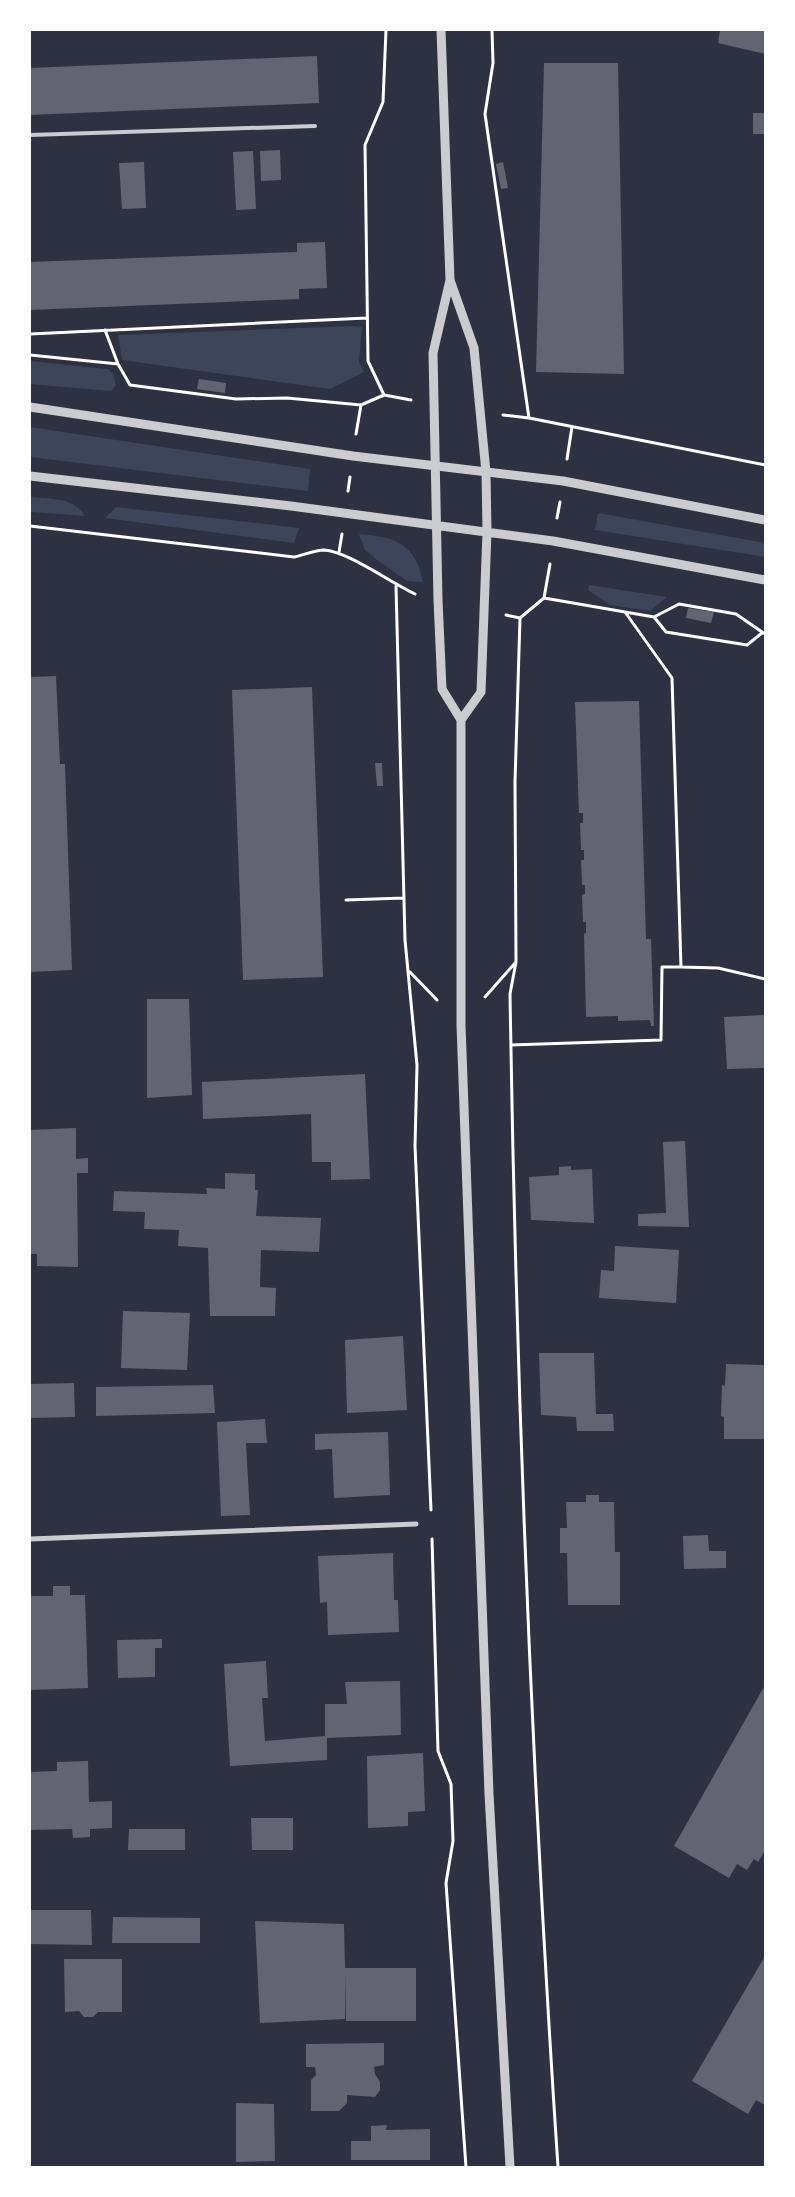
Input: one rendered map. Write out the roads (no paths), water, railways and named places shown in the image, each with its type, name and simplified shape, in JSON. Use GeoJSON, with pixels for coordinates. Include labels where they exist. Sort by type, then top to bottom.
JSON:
{"type":"FeatureCollection","features":[{"type":"Feature","properties":{"kind":"street"},"geometry":{"type":"LineString","coordinates":[[441,30],[450,280],[433,353],[442,689],[461,720],[461,1025],[489,1794],[510,2167]]}},
{"type":"Feature","properties":{"kind":"street"},"geometry":{"type":"LineString","coordinates":[[450,280],[474,348],[486,472],[481,692],[461,720]]}},
{"type":"Feature","properties":{"kind":"street"},"geometry":{"type":"LineString","coordinates":[[30,407],[353,456],[600,487],[765,520]]}},
{"type":"Feature","properties":{"kind":"street"},"geometry":{"type":"LineString","coordinates":[[30,476],[553,541],[765,580]]}},
{"type":"Feature","properties":{"kind":"street"},"geometry":{"type":"LineString","coordinates":[[30,1539],[416,1524]]}},
{"type":"Feature","properties":{"kind":"lane"},"geometry":{"type":"LineString","coordinates":[[30,135],[315,126]]}}]}
